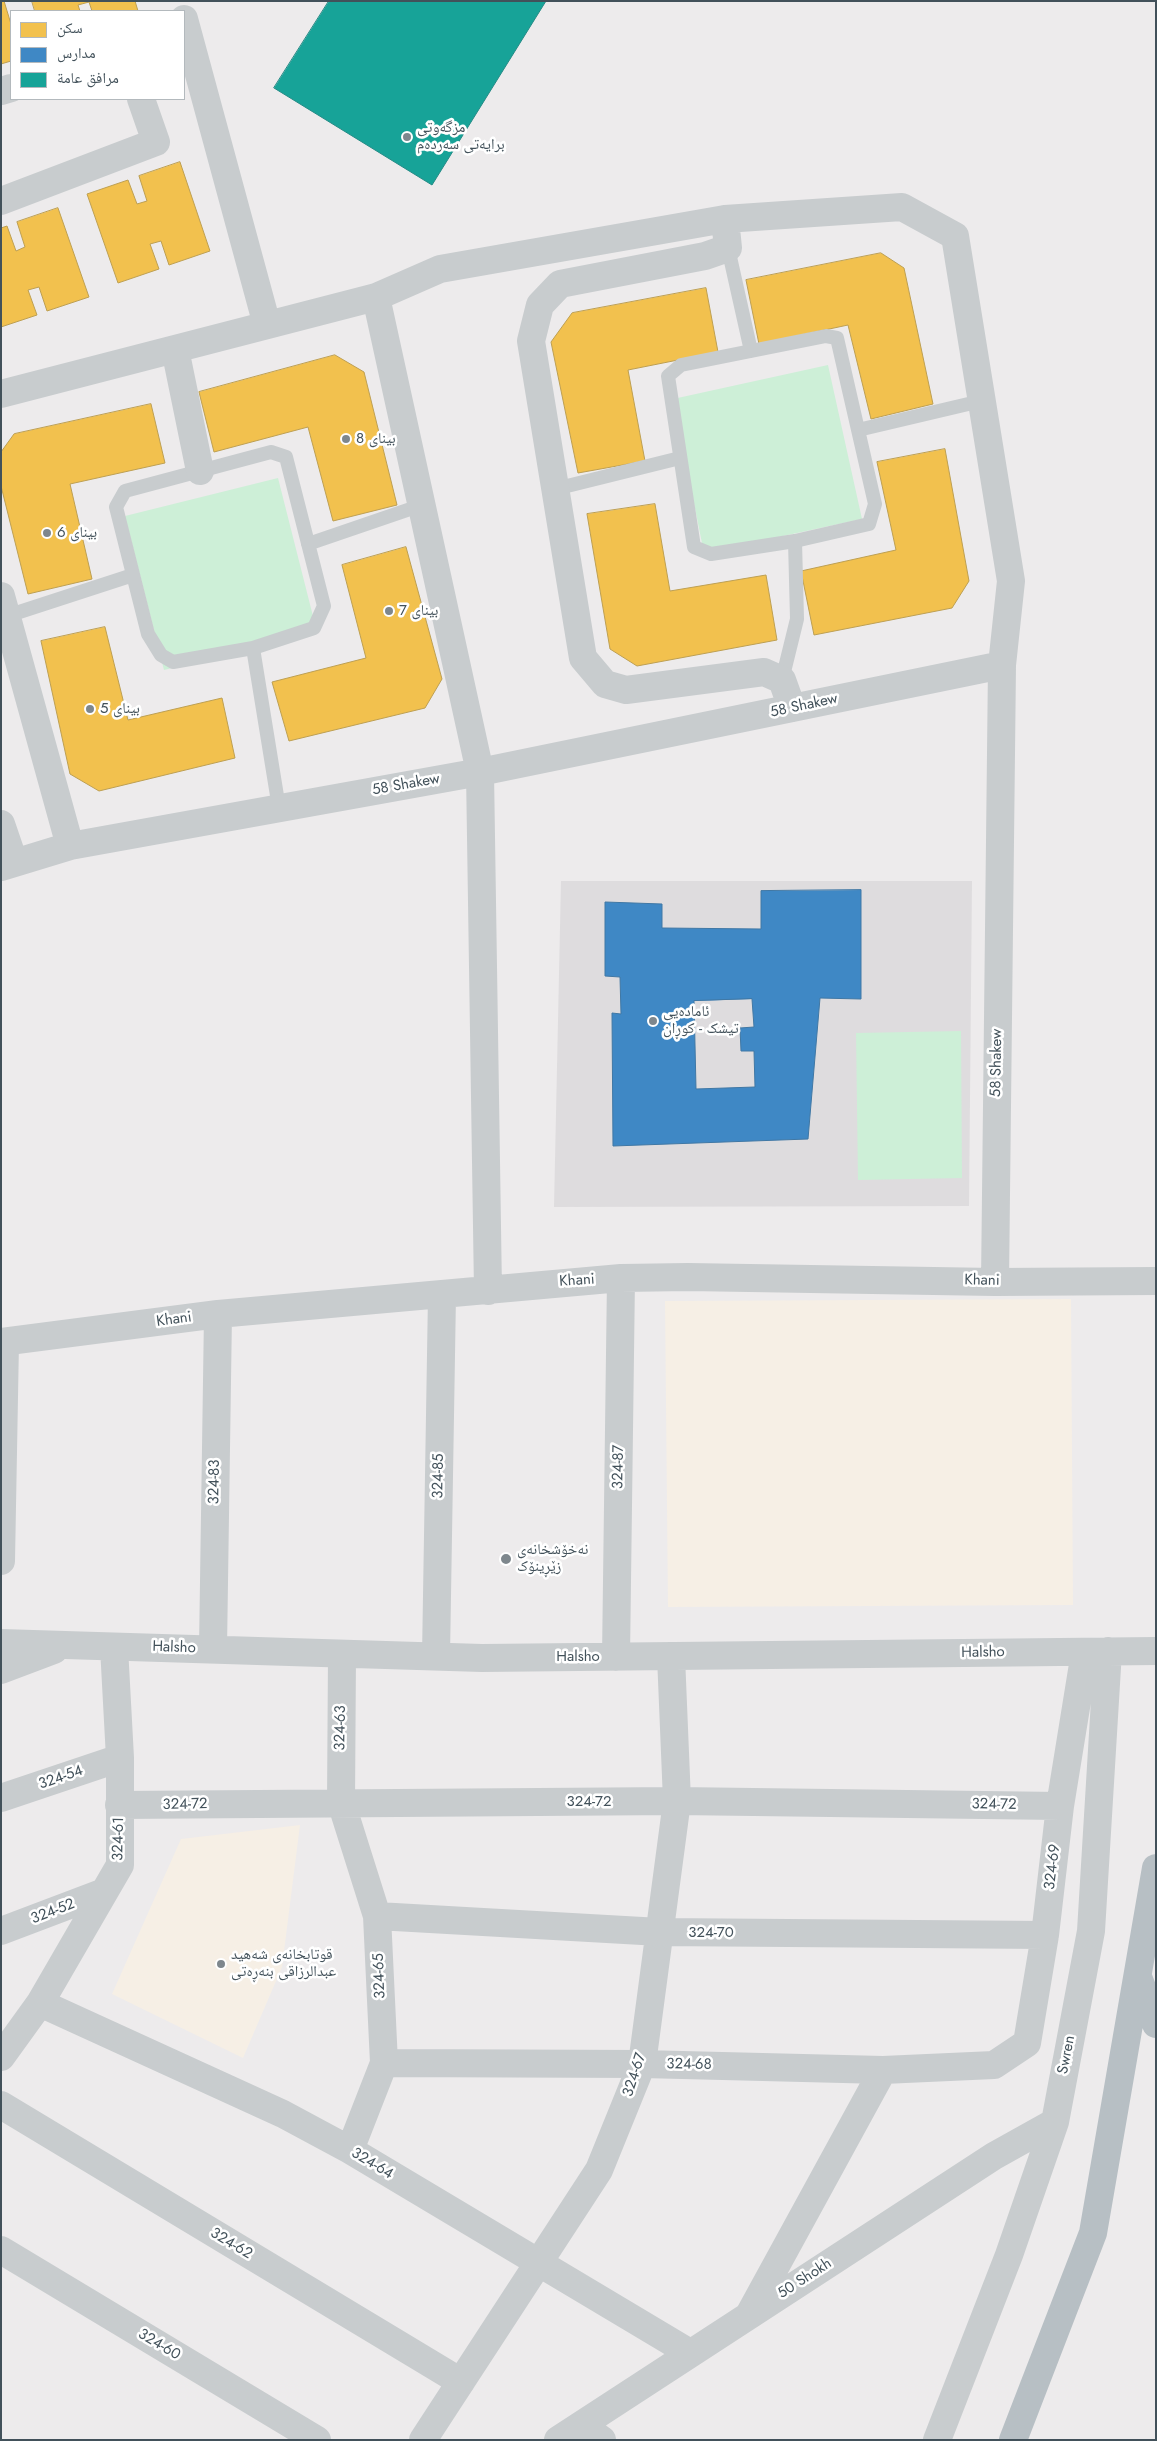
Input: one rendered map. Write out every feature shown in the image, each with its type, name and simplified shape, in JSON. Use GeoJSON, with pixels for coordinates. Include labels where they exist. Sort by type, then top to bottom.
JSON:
{"type":"FeatureCollection","features":[{"type":"Feature","properties":{"kind":"highway"},"geometry":{"type":"LineString","coordinates":[[1013,2440],[1093,2233],[1156,1868]]}},
{"type":"Feature","properties":{"kind":"highway"},"geometry":{"type":"LineString","coordinates":[[1137,1976],[1156,2024]]}},
{"type":"Feature","properties":{"kind":"street"},"geometry":{"type":"LineString","coordinates":[[185,23],[267,325]]}},
{"type":"Feature","properties":{"kind":"street"},"geometry":{"type":"LineString","coordinates":[[1,200],[156,142],[141,100]]}},
{"type":"Feature","properties":{"kind":"street"},"geometry":{"type":"LineString","coordinates":[[1,394],[376,297],[440,269],[725,219],[902,207],[955,236],[1011,581],[1002,665]]}},
{"type":"Feature","properties":{"kind":"street"},"geometry":{"type":"LineString","coordinates":[[725,219],[728,248],[705,256],[560,284],[540,305],[531,341],[583,658],[605,684],[626,690],[764,672],[782,680],[792,708]]}},
{"type":"Feature","properties":{"kind":"street"},"geometry":{"type":"LineString","coordinates":[[376,297],[480,772],[488,1291]]}},
{"type":"Feature","properties":{"kind":"street"},"geometry":{"type":"LineString","coordinates":[[176,349],[200,471]]}},
{"type":"Feature","properties":{"kind":"street"},"geometry":{"type":"LineString","coordinates":[[4,606],[70,846]]}},
{"type":"Feature","properties":{"kind":"street","name":"58 Shakew"},"geometry":{"type":"LineString","coordinates":[[8,865],[70,846],[480,772],[1002,665],[995,1282]]}},
{"type":"Feature","properties":{"kind":"street"},"geometry":{"type":"LineString","coordinates":[[1,824],[8,865]]}},
{"type":"Feature","properties":{"kind":"street","name":"Khani"},"geometry":{"type":"LineString","coordinates":[[3,1342],[218,1314],[488,1291],[554,1282],[621,1278],[688,1277],[995,1282],[1156,1280]]}},
{"type":"Feature","properties":{"kind":"street","name":"324-87"},"geometry":{"type":"LineString","coordinates":[[616,1656],[621,1278]]}},
{"type":"Feature","properties":{"kind":"street","name":"324-85"},"geometry":{"type":"LineString","coordinates":[[436,1656],[442,1295]]}},
{"type":"Feature","properties":{"kind":"street","name":"324-83"},"geometry":{"type":"LineString","coordinates":[[213,1650],[218,1314]]}},
{"type":"Feature","properties":{"kind":"street"},"geometry":{"type":"LineString","coordinates":[[1,1561],[3,1342]]}},
{"type":"Feature","properties":{"kind":"street","name":"Halsho"},"geometry":{"type":"LineString","coordinates":[[1,1643],[436,1656],[671,1656],[1156,1651]]}},
{"type":"Feature","properties":{"kind":"street"},"geometry":{"type":"LineString","coordinates":[[1,1670],[66,1645]]}},
{"type":"Feature","properties":{"kind":"street","name":"324-61"},"geometry":{"type":"LineString","coordinates":[[3,2051],[40,2003],[120,1866],[120,1758],[114,1647]]}},
{"type":"Feature","properties":{"kind":"street","name":"324-69"},"geometry":{"type":"LineString","coordinates":[[994,2065],[1027,2043],[1045,1935],[1060,1806],[1097,1651]]}},
{"type":"Feature","properties":{"kind":"street","name":"Swren"},"geometry":{"type":"LineString","coordinates":[[937,2440],[1009,2255],[1055,2122],[1091,1930],[1097,1651]]}},
{"type":"Feature","properties":{"kind":"street","name":"324-63"},"geometry":{"type":"LineString","coordinates":[[340,1802],[342,1654]]}},
{"type":"Feature","properties":{"kind":"street","name":"324-67"},"geometry":{"type":"LineString","coordinates":[[423,2440],[600,2170],[642,2064],[677,1801],[671,1656]]}},
{"type":"Feature","properties":{"kind":"street","name":"324-54"},"geometry":{"type":"LineString","coordinates":[[1,1798],[120,1758]]}},
{"type":"Feature","properties":{"kind":"street","name":"324-72"},"geometry":{"type":"LineString","coordinates":[[119,1805],[677,1801],[1060,1806]]}},
{"type":"Feature","properties":{"kind":"street","name":"324-65"},"geometry":{"type":"LineString","coordinates":[[340,1802],[377,1916],[384,2063],[350,2150]]}},
{"type":"Feature","properties":{"kind":"street","name":"324-52"},"geometry":{"type":"LineString","coordinates":[[1,1932],[104,1892]]}},
{"type":"Feature","properties":{"kind":"street","name":"324-70"},"geometry":{"type":"LineString","coordinates":[[377,1916],[660,1932],[1045,1935]]}},
{"type":"Feature","properties":{"kind":"street","name":"324-64"},"geometry":{"type":"LineString","coordinates":[[40,2003],[283,2114],[350,2150],[690,2353]]}},
{"type":"Feature","properties":{"kind":"street","name":"324-68"},"geometry":{"type":"LineString","coordinates":[[384,2063],[642,2064],[883,2070],[994,2065]]}},
{"type":"Feature","properties":{"kind":"street"},"geometry":{"type":"LineString","coordinates":[[748,2317],[883,2070]]}},
{"type":"Feature","properties":{"kind":"street","name":"324-62"},"geometry":{"type":"LineString","coordinates":[[1,2105],[461,2382]]}},
{"type":"Feature","properties":{"kind":"street","name":"50 Shokh"},"geometry":{"type":"LineString","coordinates":[[558,2440],[592,2432],[690,2353],[994,2156],[1055,2122]]}},
{"type":"Feature","properties":{"kind":"street","name":"324-60"},"geometry":{"type":"LineString","coordinates":[[1,2250],[317,2440]]}},
{"type":"Feature","properties":{"kind":"lane"},"geometry":{"type":"LineString","coordinates":[[728,248],[751,351]]}},
{"type":"Feature","properties":{"kind":"lane"},"geometry":{"type":"LineString","coordinates":[[826,336],[837,338],[875,504],[869,524],[795,541],[711,554],[694,547],[668,376],[681,365],[751,351],[826,336]]}},
{"type":"Feature","properties":{"kind":"lane"},"geometry":{"type":"LineString","coordinates":[[858,430],[981,400]]}},
{"type":"Feature","properties":{"kind":"lane"},"geometry":{"type":"LineString","coordinates":[[270,452],[286,456],[324,606],[314,628],[253,648],[173,662],[161,655],[148,634],[116,507],[125,491],[200,471],[270,452]]}},
{"type":"Feature","properties":{"kind":"lane"},"geometry":{"type":"LineString","coordinates":[[555,489],[680,458]]}},
{"type":"Feature","properties":{"kind":"lane"},"geometry":{"type":"LineString","coordinates":[[308,544],[422,505]]}},
{"type":"Feature","properties":{"kind":"lane"},"geometry":{"type":"LineString","coordinates":[[782,680],[797,619],[795,541]]}},
{"type":"Feature","properties":{"kind":"lane"},"geometry":{"type":"LineString","coordinates":[[4,606],[133,575]]}},
{"type":"Feature","properties":{"kind":"lane"},"geometry":{"type":"LineString","coordinates":[[253,648],[279,808]]}},
{"type":"Feature","properties":{"kind":"shaded area"},"geometry":{"type":"Polygon","coordinates":[[[561,881],[972,881],[969,1206],[554,1207],[561,881]]]}},
{"type":"Feature","properties":{"kind":"shaded area"},"geometry":{"type":"Polygon","coordinates":[[[1071,1299],[1073,1605],[668,1607],[665,1301],[1071,1299]]]}},
{"type":"Feature","properties":{"kind":"shaded area"},"geometry":{"type":"Polygon","coordinates":[[[300,1825],[282,1967],[243,2058],[112,1994],[181,1839],[300,1825]]]}},
{"type":"Feature","properties":{"kind":"green space"},"geometry":{"type":"Polygon","coordinates":[[[828,365],[862,519],[704,553],[673,399],[828,365]]]}},
{"type":"Feature","properties":{"kind":"green space"},"geometry":{"type":"Polygon","coordinates":[[[278,478],[317,632],[164,670],[125,516],[278,478]]]}},
{"type":"Feature","properties":{"kind":"green space"},"geometry":{"type":"Polygon","coordinates":[[[961,1031],[962,1178],[858,1180],[856,1033],[961,1031]]]}},
{"type":"Feature","properties":{"kind":"building: سكن"},"geometry":{"type":"Polygon","coordinates":[[[1,1],[4,1],[10,21],[10,61],[1,64],[1,1]]]}},
{"type":"Feature","properties":{"kind":"building: سكن"},"geometry":{"type":"Polygon","coordinates":[[[32,1],[135,1],[138,10],[92,10],[89,2],[78,5],[80,10],[35,10],[32,1]]]}},
{"type":"Feature","properties":{"kind":"building: سكن"},"geometry":{"type":"Polygon","coordinates":[[[180,162],[210,251],[169,265],[161,241],[150,244],[159,269],[118,283],[87,194],[128,180],[137,204],[147,201],[139,176],[180,162]]]}},
{"type":"Feature","properties":{"kind":"building: سكن"},"geometry":{"type":"Polygon","coordinates":[[[58,208],[89,297],[47,311],[39,287],[28,290],[37,315],[1,327],[1,228],[7,226],[16,251],[25,247],[17,222],[58,208]]]}},
{"type":"Feature","properties":{"kind":"building: سكن"},"geometry":{"type":"Polygon","coordinates":[[[881,253],[904,268],[933,404],[871,419],[848,325],[759,344],[746,280],[881,253]]]}},
{"type":"Feature","properties":{"kind":"building: سكن"},"geometry":{"type":"Polygon","coordinates":[[[706,288],[718,352],[628,370],[645,461],[578,473],[551,342],[572,313],[706,288]]]}},
{"type":"Feature","properties":{"kind":"building: سكن","name":"بيناى 8"},"geometry":{"type":"Polygon","coordinates":[[[335,355],[364,372],[397,505],[333,521],[308,427],[214,452],[199,392],[335,355]]]}},
{"type":"Feature","properties":{"kind":"building: سكن","name":"بيناى 6"},"geometry":{"type":"Polygon","coordinates":[[[151,404],[165,463],[70,484],[92,579],[28,594],[1,486],[1,452],[14,434],[151,404]]]}},
{"type":"Feature","properties":{"kind":"building: سكن"},"geometry":{"type":"Polygon","coordinates":[[[945,449],[969,581],[952,608],[814,635],[801,571],[896,550],[877,462],[945,449]]]}},
{"type":"Feature","properties":{"kind":"building: سكن"},"geometry":{"type":"Polygon","coordinates":[[[655,504],[670,591],[766,575],[777,640],[637,666],[610,649],[587,514],[655,504]]]}},
{"type":"Feature","properties":{"kind":"building: سكن","name":"بيناى 7"},"geometry":{"type":"Polygon","coordinates":[[[406,547],[442,679],[425,708],[289,741],[272,682],[366,658],[342,565],[406,547]]]}},
{"type":"Feature","properties":{"kind":"building: سكن","name":"بيناى 5"},"geometry":{"type":"Polygon","coordinates":[[[105,627],[128,720],[222,698],[235,758],[99,791],[70,774],[41,641],[105,627]]]}},
{"type":"Feature","properties":{"kind":"building: مدارس","name":"ئامادەیی تیشک - کوڕان"},"geometry":{"type":"Polygon","coordinates":[[[861,890],[861,999],[820,998],[808,1139],[613,1146],[612,1013],[621,1014],[620,977],[605,976],[605,902],[662,904],[662,928],[761,929],[761,891],[861,890]],[[752,999],[694,1001],[696,1089],[755,1087],[754,1051],[741,1051],[740,1028],[754,1027],[752,999]]]}},
{"type":"Feature","properties":{"kind":"building: مرافق عامة","name":"مزگەوتی برایەتی سەردەم"},"geometry":{"type":"Polygon","coordinates":[[[329,1],[546,1],[432,185],[274,88],[329,1]]]}},
{"type":"Feature","properties":{"kind":"place","name":"مزگەوتی برایەتی سەردەم"},"geometry":{"type":"Point","coordinates":[407,137]}},
{"type":"Feature","properties":{"kind":"place","name":"بيناى 8"},"geometry":{"type":"Point","coordinates":[346,439]}},
{"type":"Feature","properties":{"kind":"place","name":"بيناى 6"},"geometry":{"type":"Point","coordinates":[47,533]}},
{"type":"Feature","properties":{"kind":"place","name":"بيناى 7"},"geometry":{"type":"Point","coordinates":[389,611]}},
{"type":"Feature","properties":{"kind":"place","name":"بيناى 5"},"geometry":{"type":"Point","coordinates":[90,709]}},
{"type":"Feature","properties":{"kind":"place","name":"ئامادەیی تیشک - کوڕان"},"geometry":{"type":"Point","coordinates":[653,1021]}},
{"type":"Feature","properties":{"kind":"place","name":"نەخۆشخانەی زێڕینۆک"},"geometry":{"type":"Point","coordinates":[506,1559]}},
{"type":"Feature","properties":{"kind":"place","name":"قوتابخانەی شەهید عبدالرزاقی بنەڕەتی"},"geometry":{"type":"Point","coordinates":[221,1964]}}]}
